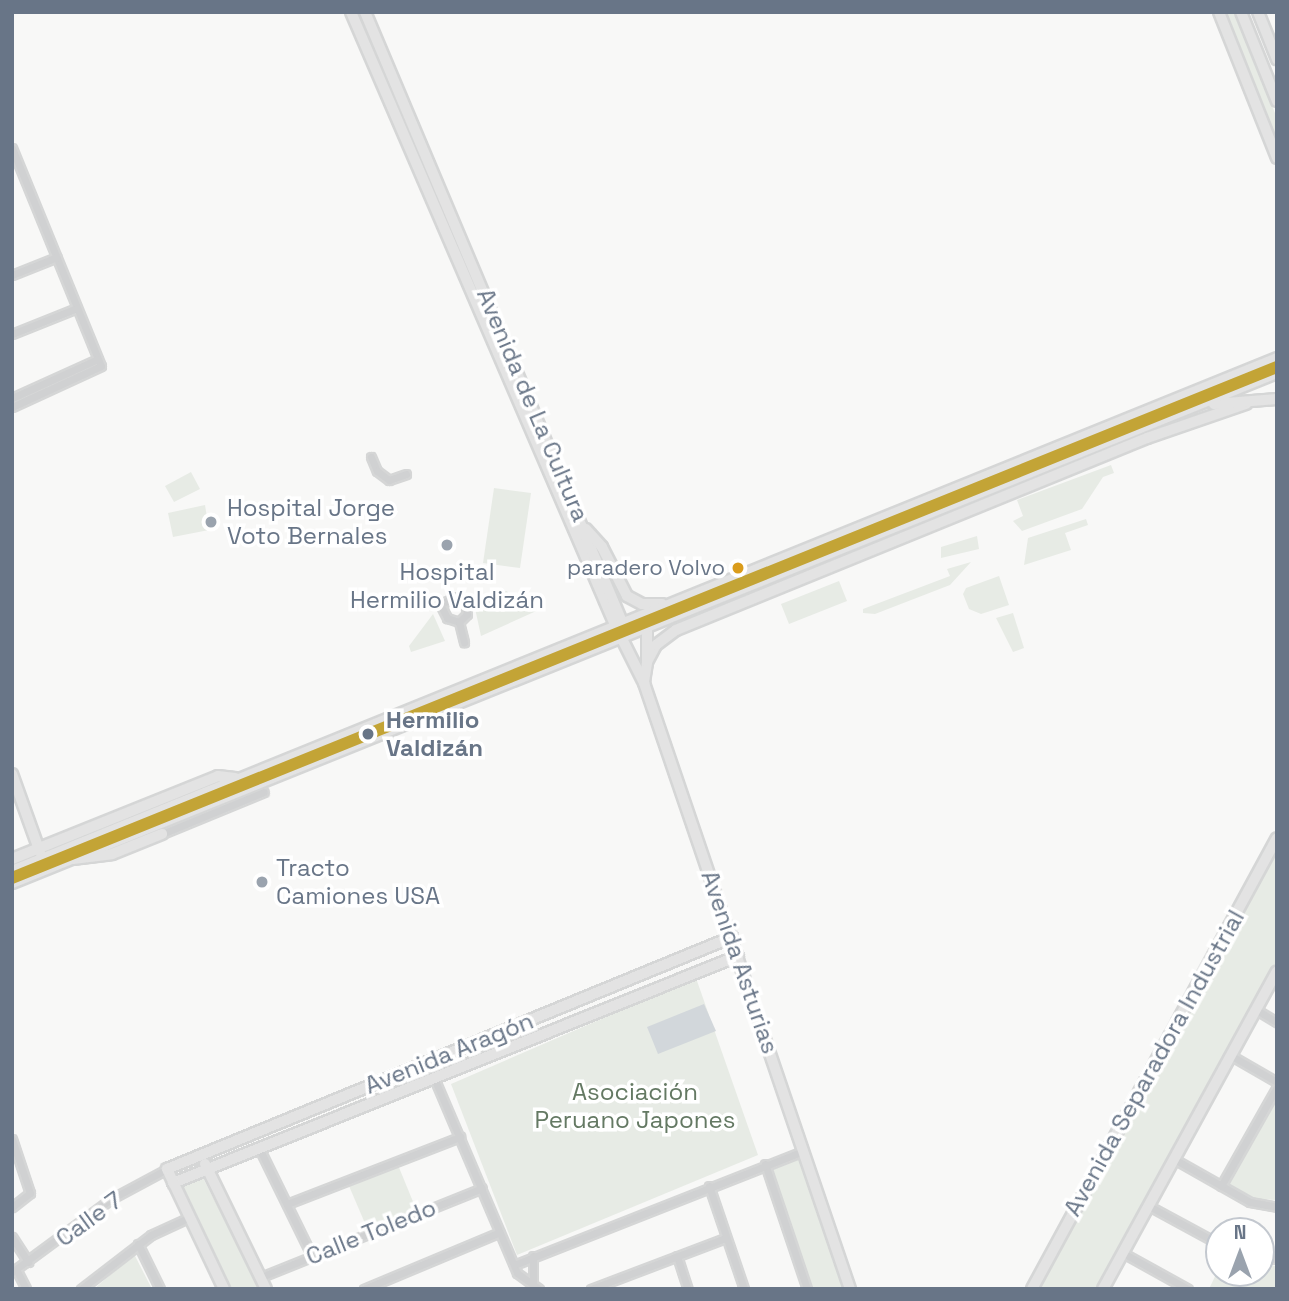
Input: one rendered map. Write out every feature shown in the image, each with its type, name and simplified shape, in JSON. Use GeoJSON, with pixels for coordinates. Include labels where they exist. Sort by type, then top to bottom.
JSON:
{"type":"FeatureCollection","features":[{"type":"Feature","properties":{"kind":"main road"},"geometry":{"type":"LineString","coordinates":[[1219,12],[1277,158]]}},
{"type":"Feature","properties":{"kind":"main road"},"geometry":{"type":"LineString","coordinates":[[1241,12],[1277,101]]}},
{"type":"Feature","properties":{"kind":"main road"},"geometry":{"type":"LineString","coordinates":[[14,868],[676,603],[1277,358]]}},
{"type":"Feature","properties":{"kind":"main road"},"geometry":{"type":"LineString","coordinates":[[42,858],[72,859],[130,823],[262,787],[624,636],[1277,373]]}},
{"type":"Feature","properties":{"kind":"main road"},"geometry":{"type":"LineString","coordinates":[[1187,409],[1244,398],[1277,400]]}},
{"type":"Feature","properties":{"kind":"main road"},"geometry":{"type":"LineString","coordinates":[[586,529],[602,547],[627,596],[642,604],[676,603]]}},
{"type":"Feature","properties":{"kind":"main road"},"geometry":{"type":"LineString","coordinates":[[647,627],[647,662]]}},
{"type":"Feature","properties":{"kind":"street","name":"Avenida de La Cultura"},"geometry":{"type":"LineString","coordinates":[[351,12],[586,529],[624,636]]}},
{"type":"Feature","properties":{"kind":"street","name":"Avenida de La Cultura"},"geometry":{"type":"LineString","coordinates":[[365,12],[620,625]]}},
{"type":"Feature","properties":{"kind":"street"},"geometry":{"type":"LineString","coordinates":[[1258,12],[1277,59]]}},
{"type":"Feature","properties":{"kind":"street"},"geometry":{"type":"LineString","coordinates":[[12,148],[100,363],[38,390],[12,398]]}},
{"type":"Feature","properties":{"kind":"street"},"geometry":{"type":"LineString","coordinates":[[12,275],[57,257]]}},
{"type":"Feature","properties":{"kind":"street"},"geometry":{"type":"LineString","coordinates":[[12,334],[77,308]]}},
{"type":"Feature","properties":{"kind":"street"},"geometry":{"type":"LineString","coordinates":[[12,407],[38,390]]}},
{"type":"Feature","properties":{"kind":"street"},"geometry":{"type":"LineString","coordinates":[[644,683],[647,662],[656,645],[676,630],[1147,438],[1237,406],[1277,400]]}},
{"type":"Feature","properties":{"kind":"street"},"geometry":{"type":"LineString","coordinates":[[371,457],[377,471],[389,480],[405,474]]}},
{"type":"Feature","properties":{"kind":"street"},"geometry":{"type":"LineString","coordinates":[[459,622],[464,642]]}},
{"type":"Feature","properties":{"kind":"street","name":"Avenida Asturias"},"geometry":{"type":"LineString","coordinates":[[624,636],[644,683],[732,937],[850,1289]]}},
{"type":"Feature","properties":{"kind":"street"},"geometry":{"type":"LineString","coordinates":[[12,775],[42,858]]}},
{"type":"Feature","properties":{"kind":"street"},"geometry":{"type":"LineString","coordinates":[[130,823],[218,776],[235,778]]}},
{"type":"Feature","properties":{"kind":"street"},"geometry":{"type":"LineString","coordinates":[[72,859],[112,854],[162,834],[262,787]]}},
{"type":"Feature","properties":{"kind":"street","name":"Avenida Separadora Industrial"},"geometry":{"type":"LineString","coordinates":[[1032,1289],[1277,838]]}},
{"type":"Feature","properties":{"kind":"street","name":"Avenida Aragón"},"geometry":{"type":"LineString","coordinates":[[167,1169],[732,937]]}},
{"type":"Feature","properties":{"kind":"street","name":"Avenida Aragón"},"geometry":{"type":"LineString","coordinates":[[173,1182],[738,956]]}},
{"type":"Feature","properties":{"kind":"street"},"geometry":{"type":"LineString","coordinates":[[1103,1289],[1277,971]]}},
{"type":"Feature","properties":{"kind":"street"},"geometry":{"type":"LineString","coordinates":[[1255,1009],[1277,1022]]}},
{"type":"Feature","properties":{"kind":"street"},"geometry":{"type":"LineString","coordinates":[[1221,1186],[1277,1084],[1230,1055]]}},
{"type":"Feature","properties":{"kind":"street"},"geometry":{"type":"LineString","coordinates":[[434,1078],[514,1265],[536,1287]]}},
{"type":"Feature","properties":{"kind":"street"},"geometry":{"type":"LineString","coordinates":[[286,1204],[460,1137]]}},
{"type":"Feature","properties":{"kind":"street"},"geometry":{"type":"LineString","coordinates":[[12,1207],[30,1193],[13,1141]]}},
{"type":"Feature","properties":{"kind":"street"},"geometry":{"type":"LineString","coordinates":[[259,1148],[312,1256]]}},
{"type":"Feature","properties":{"kind":"street"},"geometry":{"type":"LineString","coordinates":[[514,1265],[803,1151]]}},
{"type":"Feature","properties":{"kind":"street"},"geometry":{"type":"LineString","coordinates":[[201,1155],[267,1289]]}},
{"type":"Feature","properties":{"kind":"street"},"geometry":{"type":"LineString","coordinates":[[1174,1159],[1257,1205],[1277,1206]]}},
{"type":"Feature","properties":{"kind":"street"},"geometry":{"type":"LineString","coordinates":[[765,1164],[807,1289]]}},
{"type":"Feature","properties":{"kind":"street"},"geometry":{"type":"LineString","coordinates":[[167,1169],[224,1289]]}},
{"type":"Feature","properties":{"kind":"street","name":"Calle 7"},"geometry":{"type":"LineString","coordinates":[[14,1270],[111,1199],[167,1169]]}},
{"type":"Feature","properties":{"kind":"street"},"geometry":{"type":"LineString","coordinates":[[709,1186],[744,1289]]}},
{"type":"Feature","properties":{"kind":"street","name":"Calle Toledo"},"geometry":{"type":"LineString","coordinates":[[261,1277],[482,1188]]}},
{"type":"Feature","properties":{"kind":"street"},"geometry":{"type":"LineString","coordinates":[[1149,1206],[1205,1236]]}},
{"type":"Feature","properties":{"kind":"street"},"geometry":{"type":"LineString","coordinates":[[81,1289],[138,1244],[188,1217]]}},
{"type":"Feature","properties":{"kind":"street"},"geometry":{"type":"LineString","coordinates":[[364,1289],[500,1232]]}},
{"type":"Feature","properties":{"kind":"street"},"geometry":{"type":"LineString","coordinates":[[12,1237],[28,1262]]}},
{"type":"Feature","properties":{"kind":"street"},"geometry":{"type":"LineString","coordinates":[[591,1289],[725,1238]]}},
{"type":"Feature","properties":{"kind":"street"},"geometry":{"type":"LineString","coordinates":[[138,1244],[160,1289]]}},
{"type":"Feature","properties":{"kind":"street"},"geometry":{"type":"LineString","coordinates":[[1123,1253],[1188,1289]]}},
{"type":"Feature","properties":{"kind":"street"},"geometry":{"type":"LineString","coordinates":[[533,1256],[536,1287]]}},
{"type":"Feature","properties":{"kind":"street"},"geometry":{"type":"LineString","coordinates":[[677,1256],[688,1289]]}},
{"type":"Feature","properties":{"kind":"street"},"geometry":{"type":"LineString","coordinates":[[14,1270],[26,1289]]}},
{"type":"Feature","properties":{"kind":"street"},"geometry":{"type":"LineString","coordinates":[[1165,1289],[1170,1280]]}},
{"type":"Feature","properties":{"kind":"green space"},"geometry":{"type":"Polygon","coordinates":[[[1223,12],[1234,12],[1277,118],[1277,144],[1223,12]]]}},
{"type":"Feature","properties":{"kind":"green space"},"geometry":{"type":"Polygon","coordinates":[[[1111,465],[1114,473],[1103,477],[1082,509],[1022,531],[1013,521],[1023,516],[1017,500],[1111,465]]]}},
{"type":"Feature","properties":{"kind":"green space"},"geometry":{"type":"Polygon","coordinates":[[[191,472],[200,489],[174,502],[165,486],[191,472]]]}},
{"type":"Feature","properties":{"kind":"green space"},"geometry":{"type":"Polygon","coordinates":[[[494,488],[531,493],[520,568],[483,563],[494,488]]]}},
{"type":"Feature","properties":{"kind":"green space"},"geometry":{"type":"Polygon","coordinates":[[[205,505],[209,530],[173,537],[168,513],[205,505]]]}},
{"type":"Feature","properties":{"kind":"green space"},"geometry":{"type":"Polygon","coordinates":[[[1086,519],[1088,525],[1065,533],[1071,550],[1024,565],[1028,538],[1086,519]]]}},
{"type":"Feature","properties":{"kind":"green space"},"geometry":{"type":"Polygon","coordinates":[[[977,536],[979,549],[941,558],[941,547],[977,536]]]}},
{"type":"Feature","properties":{"kind":"green space"},"geometry":{"type":"Polygon","coordinates":[[[971,562],[950,585],[875,614],[863,613],[863,609],[950,576],[947,569],[971,562]]]}},
{"type":"Feature","properties":{"kind":"green space"},"geometry":{"type":"Polygon","coordinates":[[[999,576],[1009,605],[981,614],[969,609],[963,594],[966,588],[999,576]]]}},
{"type":"Feature","properties":{"kind":"green space"},"geometry":{"type":"Polygon","coordinates":[[[839,581],[847,601],[789,624],[781,604],[839,581]]]}},
{"type":"Feature","properties":{"kind":"green space"},"geometry":{"type":"Polygon","coordinates":[[[507,591],[516,607],[543,608],[481,636],[473,599],[507,591]]]}},
{"type":"Feature","properties":{"kind":"green space"},"geometry":{"type":"Polygon","coordinates":[[[1013,613],[1024,648],[1013,652],[996,618],[1013,613]]]}},
{"type":"Feature","properties":{"kind":"green space"},"geometry":{"type":"Polygon","coordinates":[[[433,614],[445,641],[411,652],[409,646],[433,614]]]}},
{"type":"Feature","properties":{"kind":"green space"},"geometry":{"type":"Polygon","coordinates":[[[1277,841],[1277,963],[1265,986],[1096,1289],[1032,1289],[1277,841]]]}},
{"type":"Feature","properties":{"kind":"green space","name":"Asociación Peruano Japones"},"geometry":{"type":"Polygon","coordinates":[[[696,978],[758,1155],[517,1255],[451,1084],[696,978]]]}},
{"type":"Feature","properties":{"kind":"green space"},"geometry":{"type":"Polygon","coordinates":[[[1277,1094],[1277,1200],[1256,1199],[1228,1184],[1277,1094]]]}},
{"type":"Feature","properties":{"kind":"green space"},"geometry":{"type":"Polygon","coordinates":[[[799,1155],[845,1289],[810,1289],[769,1166],[799,1155]]]}},
{"type":"Feature","properties":{"kind":"green space"},"geometry":{"type":"Polygon","coordinates":[[[398,1165],[416,1209],[367,1228],[349,1186],[398,1165]]]}},
{"type":"Feature","properties":{"kind":"green space"},"geometry":{"type":"Polygon","coordinates":[[[202,1176],[260,1289],[228,1289],[179,1183],[202,1176]]]}},
{"type":"Feature","properties":{"kind":"green space"},"geometry":{"type":"Polygon","coordinates":[[[134,1254],[152,1289],[94,1289],[134,1254]]]}},
{"type":"Feature","properties":{"kind":"green space"},"geometry":{"type":"Polygon","coordinates":[[[1277,1266],[1277,1289],[1209,1289],[1275,1287],[1277,1266]]]}},
{"type":"Feature","properties":{"kind":"shaded area"},"geometry":{"type":"Polygon","coordinates":[[[704,1004],[716,1031],[658,1054],[647,1027],[704,1004]]]}},
{"type":"Feature","properties":{"kind":"transit line"},"geometry":{"type":"LineString","coordinates":[[12,878],[1277,367]]}},
{"type":"Feature","properties":{"kind":"place","name":"Hospital Jorge Voto Bernales"},"geometry":{"type":"Point","coordinates":[211,522]}},
{"type":"Feature","properties":{"kind":"place","name":"Hospital Hermilio Valdizán"},"geometry":{"type":"Point","coordinates":[447,545]}},
{"type":"Feature","properties":{"kind":"place","name":"paradero Volvo"},"geometry":{"type":"Point","coordinates":[738,568]}},
{"type":"Feature","properties":{"kind":"place","name":"Hermilio Valdizán"},"geometry":{"type":"Point","coordinates":[368,734]}},
{"type":"Feature","properties":{"kind":"place","name":"Tracto Camiones USA"},"geometry":{"type":"Point","coordinates":[262,882]}}]}
